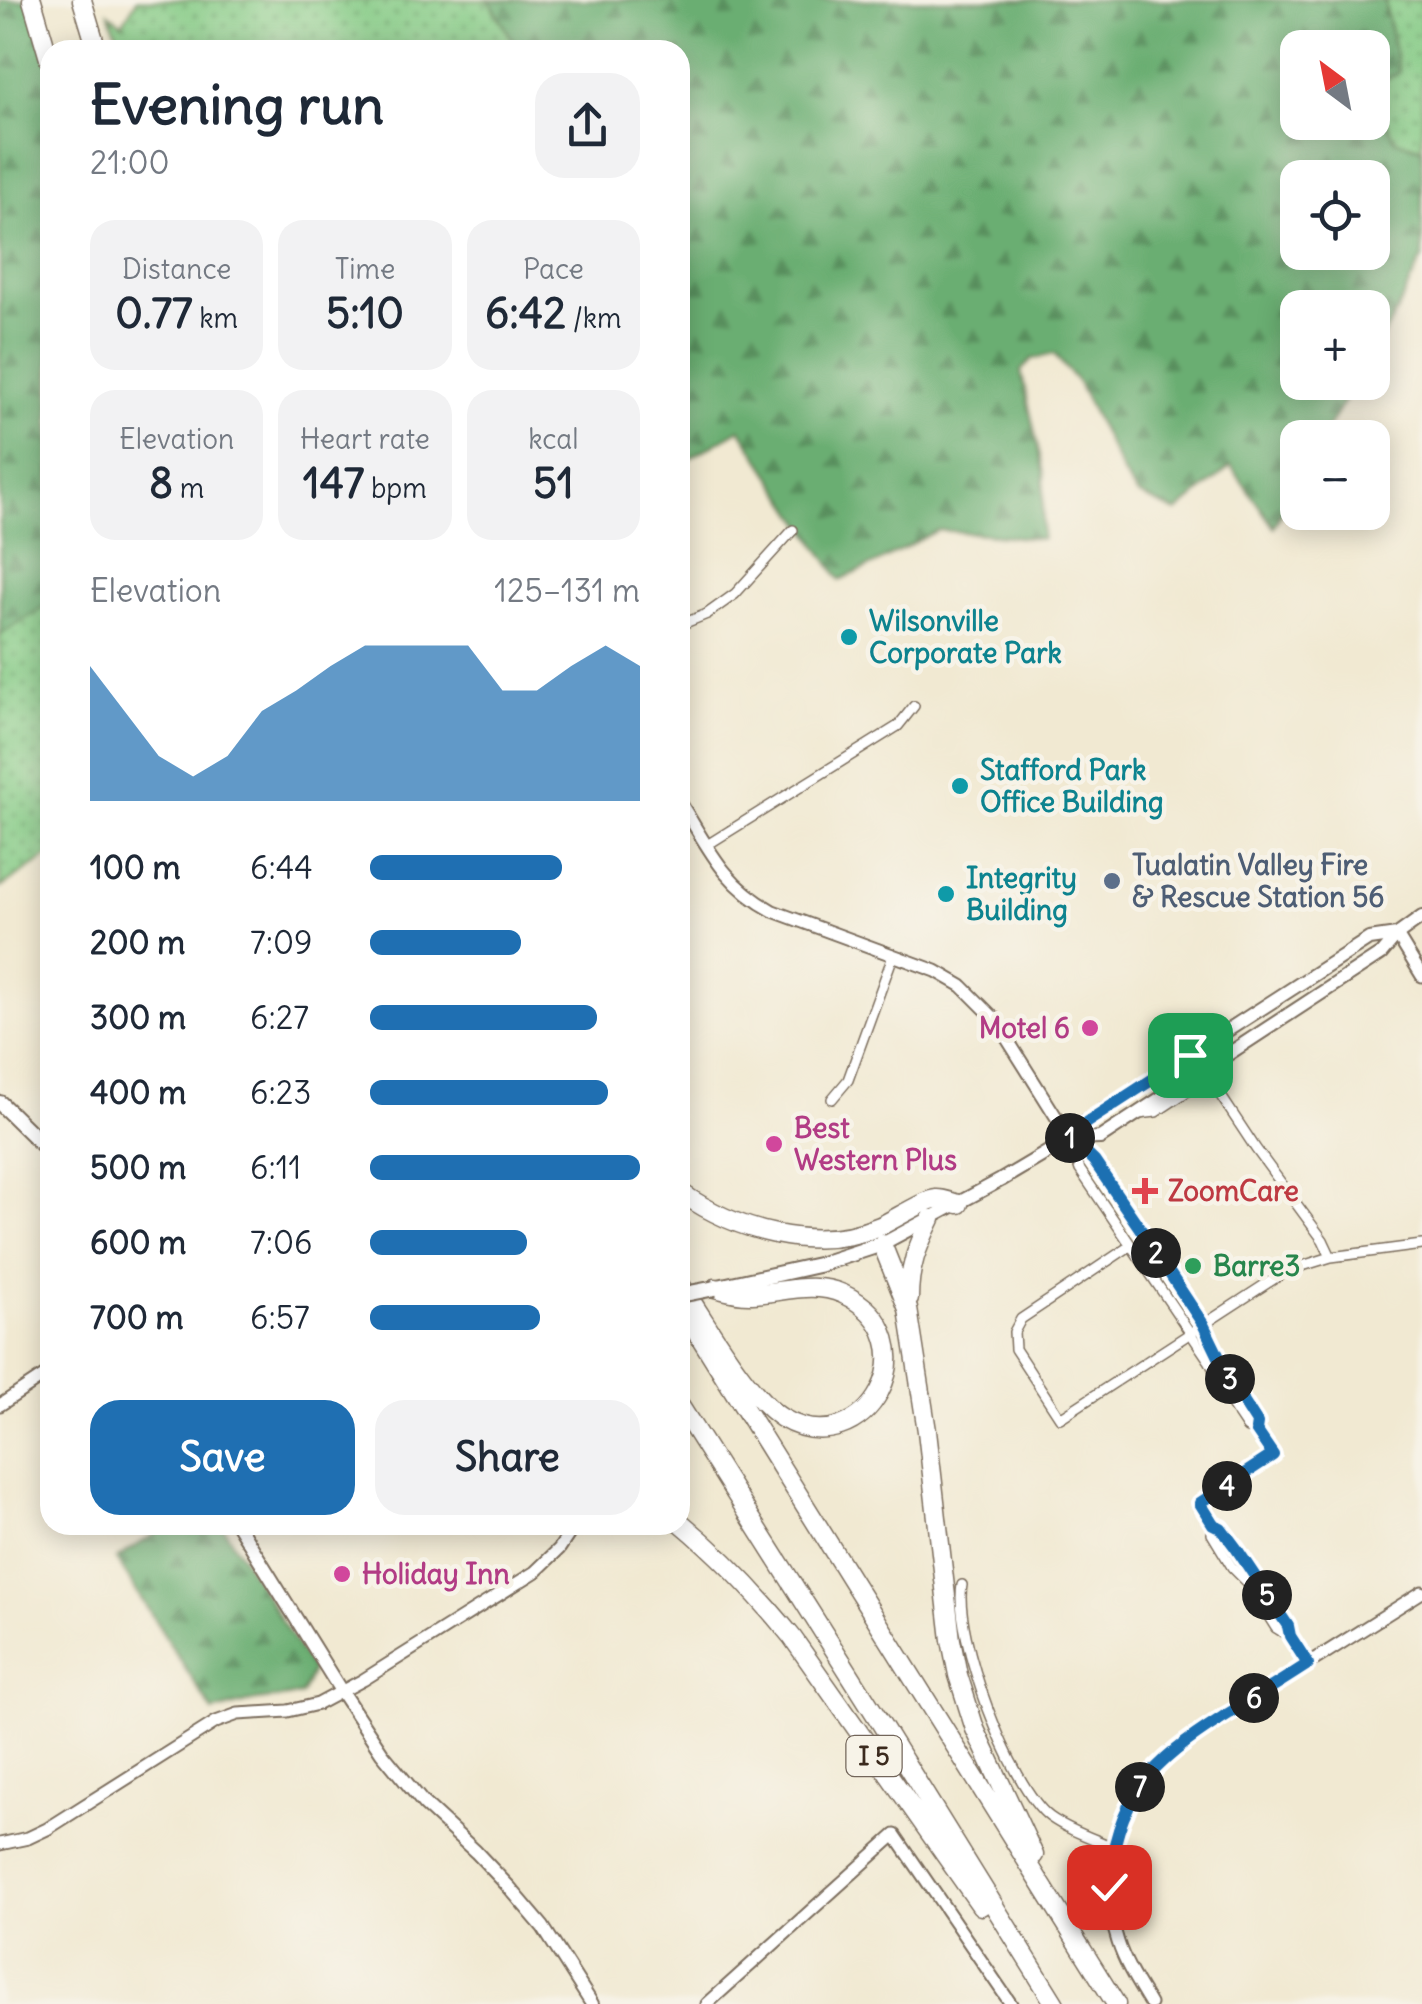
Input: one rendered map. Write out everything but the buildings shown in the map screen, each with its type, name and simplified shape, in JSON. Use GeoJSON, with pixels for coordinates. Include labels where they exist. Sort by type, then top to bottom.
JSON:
{"type":"FeatureCollection","features":[{"type":"Feature","properties":{"kind":"highway"},"geometry":{"type":"LineString","coordinates":[[32,0],[44,40]]}},
{"type":"Feature","properties":{"kind":"highway"},"geometry":{"type":"LineString","coordinates":[[82,0],[94,40]]}},
{"type":"Feature","properties":{"kind":"highway"},"geometry":{"type":"LineString","coordinates":[[690,1198],[717,1215],[748,1227],[818,1238],[861,1233],[935,1198],[959,1204]]}},
{"type":"Feature","properties":{"kind":"highway","name":"I 5"},"geometry":{"type":"LineString","coordinates":[[931,1219],[916,1249],[909,1276],[908,1309],[950,1640],[975,1730],[1063,1919]]}},
{"type":"Feature","properties":{"kind":"highway","name":"I 5"},"geometry":{"type":"LineString","coordinates":[[882,1244],[908,1309]]}},
{"type":"Feature","properties":{"kind":"highway"},"geometry":{"type":"LineString","coordinates":[[690,1299],[745,1379],[780,1416],[809,1428],[832,1427],[852,1419],[876,1400],[885,1382],[886,1342],[874,1318],[858,1302],[819,1289],[752,1294],[715,1288]]}},
{"type":"Feature","properties":{"kind":"highway","name":"I 5"},"geometry":{"type":"LineString","coordinates":[[690,1321],[1116,2004]]}},
{"type":"Feature","properties":{"kind":"highway","name":"I 5"},"geometry":{"type":"LineString","coordinates":[[690,1422],[1053,2004]]}},
{"type":"Feature","properties":{"kind":"highway","name":"I 5"},"geometry":{"type":"LineString","coordinates":[[690,1531],[730,1566],[792,1637],[1053,2004]]}},
{"type":"Feature","properties":{"kind":"main road"},"geometry":{"type":"LineString","coordinates":[[1070,1138],[1100,1138],[1381,954],[1396,935],[1422,918]]}},
{"type":"Feature","properties":{"kind":"main road"},"geometry":{"type":"LineString","coordinates":[[690,1293],[818,1265],[882,1244],[1070,1138],[1087,1122],[1369,939],[1396,935]]}},
{"type":"Feature","properties":{"kind":"main road"},"geometry":{"type":"LineString","coordinates":[[0,1103],[40,1140]]}},
{"type":"Feature","properties":{"kind":"main road"},"geometry":{"type":"LineString","coordinates":[[244,1535],[341,1692],[400,1776],[543,1927],[592,2004]]}},
{"type":"Feature","properties":{"kind":"street"},"geometry":{"type":"LineString","coordinates":[[690,621],[735,594],[793,530]]}},
{"type":"Feature","properties":{"kind":"street"},"geometry":{"type":"LineString","coordinates":[[707,846],[898,726],[914,706]]}},
{"type":"Feature","properties":{"kind":"street"},"geometry":{"type":"LineString","coordinates":[[690,818],[730,880],[749,898],[773,912],[936,971],[962,986],[994,1018],[1070,1138],[1094,1161],[1203,1324],[1232,1384],[1257,1423],[1256,1430],[1273,1455],[1200,1503],[1288,1626],[1308,1664]]}},
{"type":"Feature","properties":{"kind":"street"},"geometry":{"type":"LineString","coordinates":[[1396,935],[1422,976]]}},
{"type":"Feature","properties":{"kind":"street"},"geometry":{"type":"LineString","coordinates":[[832,1098],[848,1080],[893,956]]}},
{"type":"Feature","properties":{"kind":"street"},"geometry":{"type":"LineString","coordinates":[[1136,1114],[1156,1112],[1197,1085],[1216,1090],[1323,1240],[1331,1257]]}},
{"type":"Feature","properties":{"kind":"street"},"geometry":{"type":"LineString","coordinates":[[1070,1138],[1080,1170],[1210,1362],[1247,1428],[1256,1430]]}},
{"type":"Feature","properties":{"kind":"street"},"geometry":{"type":"LineString","coordinates":[[1130,1246],[1020,1319],[1014,1332],[1015,1349],[1060,1418],[1286,1272],[1331,1257],[1422,1245]]}},
{"type":"Feature","properties":{"kind":"street"},"geometry":{"type":"LineString","coordinates":[[0,1405],[40,1379]]}},
{"type":"Feature","properties":{"kind":"street"},"geometry":{"type":"LineString","coordinates":[[0,1844],[47,1829],[216,1722],[238,1714],[305,1708],[341,1692],[535,1572],[568,1535]]}},
{"type":"Feature","properties":{"kind":"street"},"geometry":{"type":"LineString","coordinates":[[962,1585],[962,1616],[978,1678],[1020,1781],[1050,1817],[1113,1846]]}},
{"type":"Feature","properties":{"kind":"street"},"geometry":{"type":"LineString","coordinates":[[1150,2004],[1115,1933],[1109,1887],[1113,1846],[1142,1784],[1160,1762],[1186,1741],[1422,1592]]}},
{"type":"Feature","properties":{"kind":"street"},"geometry":{"type":"LineString","coordinates":[[707,2004],[895,1835],[1012,2004]]}},
{"type":"Feature","properties":{"kind":"green space"},"geometry":{"type":"Polygon","coordinates":[[[0,0],[30,0],[42,40],[40,609],[0,635],[0,0]]]}},
{"type":"Feature","properties":{"kind":"green space"},"geometry":{"type":"Polygon","coordinates":[[[137,0],[489,0],[513,40],[119,40],[109,13],[122,24],[137,0]]]}},
{"type":"Feature","properties":{"kind":"green space"},"geometry":{"type":"Polygon","coordinates":[[[489,0],[1384,0],[1399,72],[1390,77],[1390,30],[1280,30],[1280,140],[1390,140],[1390,130],[1395,140],[1422,148],[1422,258],[1390,324],[1390,290],[1280,290],[1280,400],[1345,400],[1332,420],[1280,420],[1280,515],[1274,527],[1231,466],[1177,512],[1137,494],[1078,383],[1054,354],[1032,359],[1021,371],[1044,474],[1042,539],[938,530],[840,580],[740,429],[690,458],[690,40],[513,40],[489,0]]]}},
{"type":"Feature","properties":{"kind":"green space"},"geometry":{"type":"Polygon","coordinates":[[[1384,0],[1422,0],[1422,148],[1395,140],[1390,130],[1390,76],[1399,71],[1384,0]]]}},
{"type":"Feature","properties":{"kind":"green space"},"geometry":{"type":"Polygon","coordinates":[[[40,609],[40,862],[0,888],[0,635],[40,609]]]}},
{"type":"Feature","properties":{"kind":"green space"},"geometry":{"type":"Polygon","coordinates":[[[153,1535],[228,1535],[312,1670],[301,1695],[213,1712],[116,1559],[153,1535]]]}},
{"type":"Feature","properties":{"kind":"place","name":"Wilsonville Corporate Park"},"geometry":{"type":"Point","coordinates":[849,637]}},
{"type":"Feature","properties":{"kind":"place","name":"Stafford Park Office Building"},"geometry":{"type":"Point","coordinates":[960,786]}},
{"type":"Feature","properties":{"kind":"place","name":"Tualatin Valley Fire & Rescue Station 56"},"geometry":{"type":"Point","coordinates":[1112,881]}},
{"type":"Feature","properties":{"kind":"place","name":"Integrity Building"},"geometry":{"type":"Point","coordinates":[946,894]}},
{"type":"Feature","properties":{"kind":"place","name":"Motel 6"},"geometry":{"type":"Point","coordinates":[1090,1028]}},
{"type":"Feature","properties":{"kind":"place","name":"Best Western Plus"},"geometry":{"type":"Point","coordinates":[774,1144]}},
{"type":"Feature","properties":{"kind":"place","name":"ZoomCare"},"geometry":{"type":"Point","coordinates":[1145,1191]}},
{"type":"Feature","properties":{"kind":"place","name":"Barre3"},"geometry":{"type":"Point","coordinates":[1193,1266]}},
{"type":"Feature","properties":{"kind":"place","name":"Holiday Inn"},"geometry":{"type":"Point","coordinates":[342,1574]}},
{"type":"Feature","properties":{"kind":"route"},"geometry":{"type":"LineString","coordinates":[[1109,1887],[1113,1846],[1120,1823],[1154,1769],[1186,1741],[1308,1664],[1288,1626],[1236,1548],[1200,1503],[1273,1455],[1256,1430],[1257,1423],[1232,1384],[1203,1324],[1094,1161],[1070,1138],[1087,1122],[1190,1055]]}}]}
